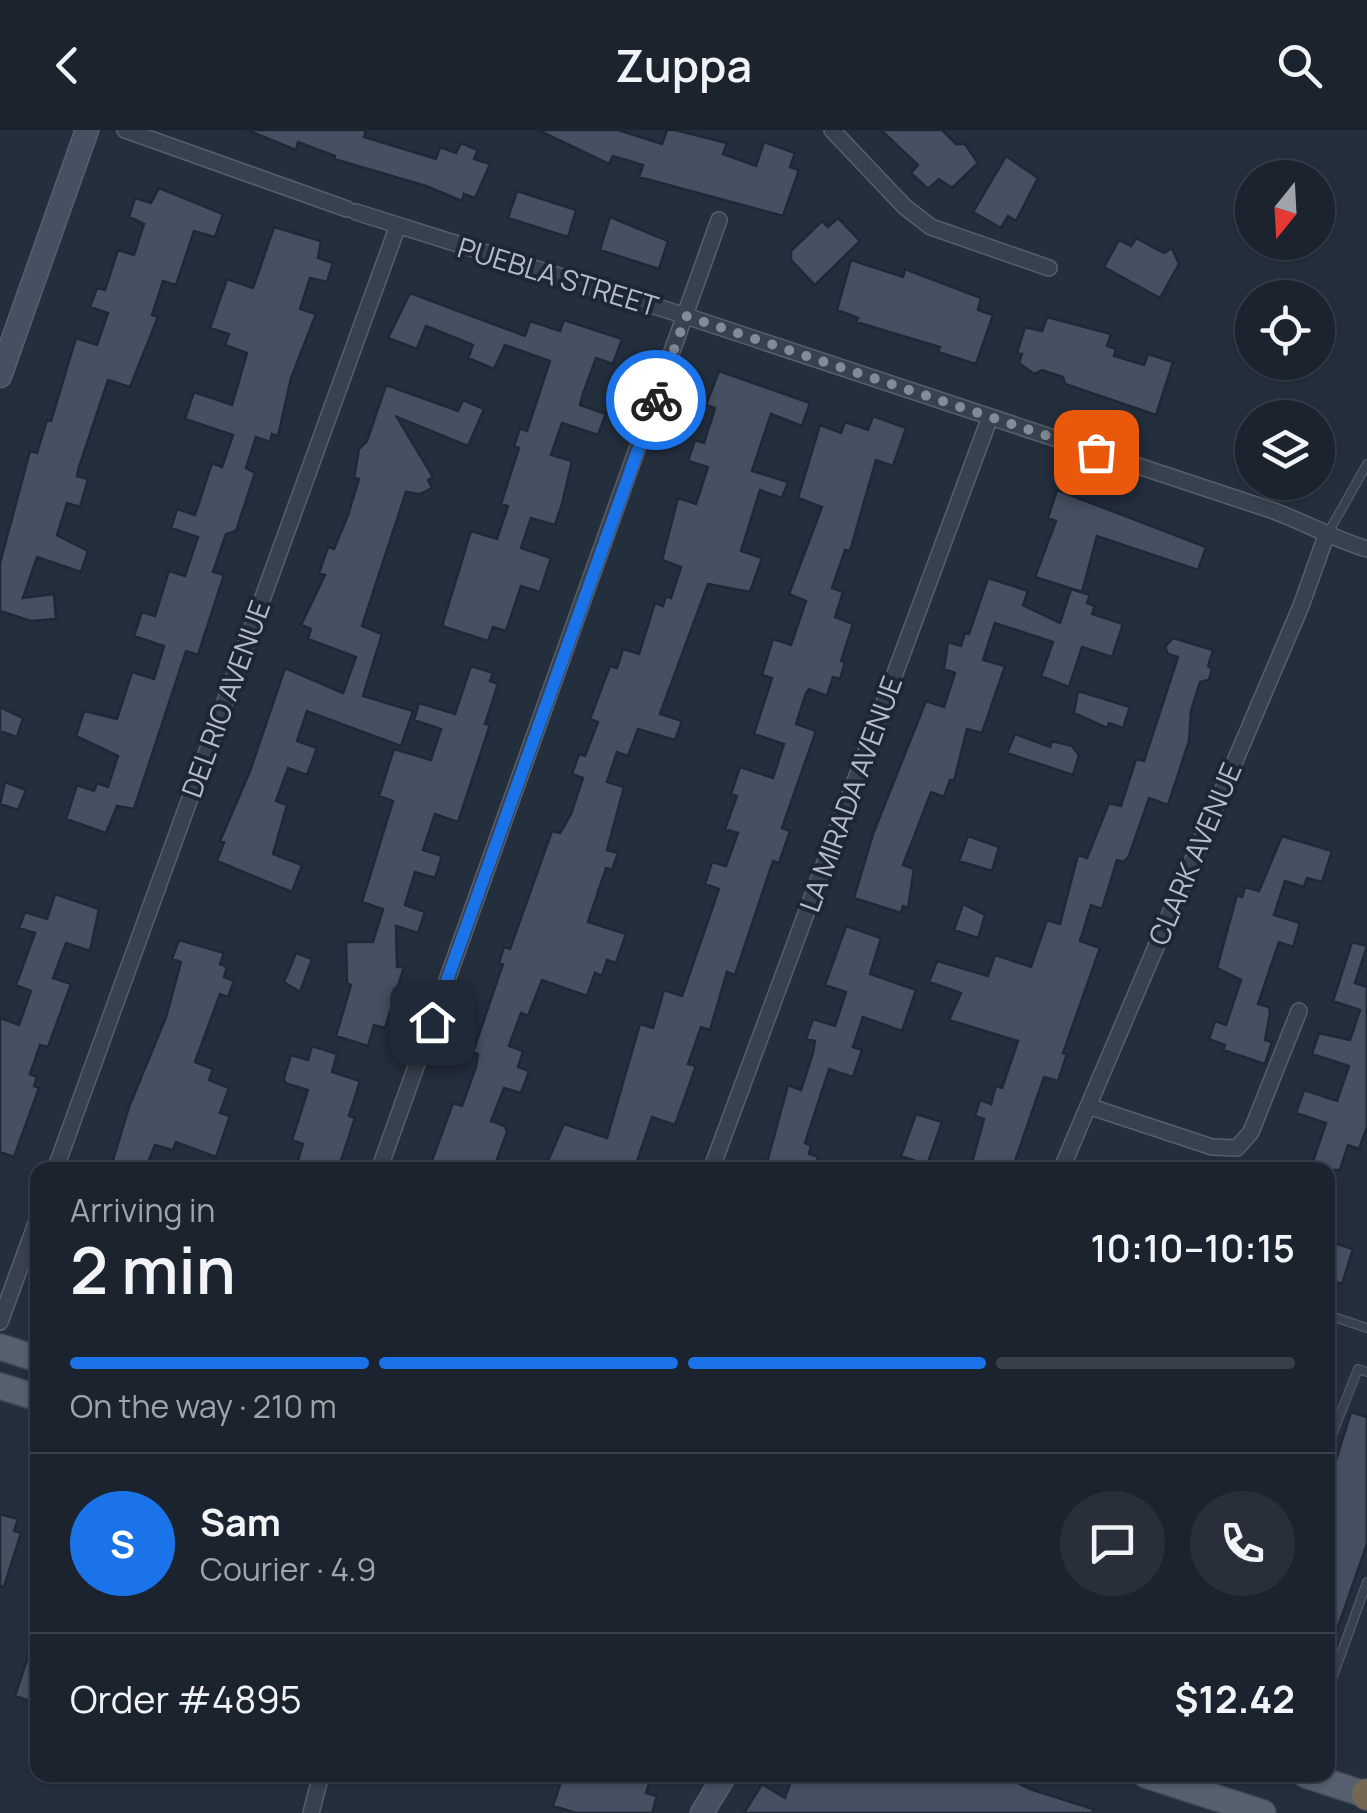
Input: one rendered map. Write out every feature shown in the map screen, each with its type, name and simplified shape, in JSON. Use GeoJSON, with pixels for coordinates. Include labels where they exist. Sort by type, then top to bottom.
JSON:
{"type":"FeatureCollection","features":[{"type":"Feature","properties":{"kind":"main road"},"geometry":{"type":"LineString","coordinates":[[0,1347],[30,1356]]}},
{"type":"Feature","properties":{"kind":"main road"},"geometry":{"type":"LineString","coordinates":[[0,1386],[30,1395]]}},
{"type":"Feature","properties":{"kind":"main road"},"geometry":{"type":"LineString","coordinates":[[1168,1782],[1263,1813]]}},
{"type":"Feature","properties":{"kind":"main road"},"geometry":{"type":"LineString","coordinates":[[1327,1782],[1367,1795],[1365,1813]]}},
{"type":"Feature","properties":{"kind":"street"},"geometry":{"type":"LineString","coordinates":[[0,376],[88,130]]}},
{"type":"Feature","properties":{"kind":"street","name":"PUEBLA STREET"},"geometry":{"type":"LineString","coordinates":[[125,130],[398,228],[686,316],[1274,511],[1367,550]]}},
{"type":"Feature","properties":{"kind":"street"},"geometry":{"type":"LineString","coordinates":[[832,130],[905,207],[932,227],[1048,268]]}},
{"type":"Feature","properties":{"kind":"street"},"geometry":{"type":"LineString","coordinates":[[382,1162],[719,220]]}},
{"type":"Feature","properties":{"kind":"street","name":"DEL RIO AVENUE"},"geometry":{"type":"LineString","coordinates":[[58,1162],[398,228]]}},
{"type":"Feature","properties":{"kind":"street","name":"LA MIRADA AVENUE"},"geometry":{"type":"LineString","coordinates":[[714,1162],[990,417]]}},
{"type":"Feature","properties":{"kind":"street","name":"CLARK AVENUE"},"geometry":{"type":"LineString","coordinates":[[1065,1162],[1326,536]]}},
{"type":"Feature","properties":{"kind":"street"},"geometry":{"type":"LineString","coordinates":[[1088,1106],[1212,1147],[1237,1148],[1250,1132],[1298,1011]]}},
{"type":"Feature","properties":{"kind":"street"},"geometry":{"type":"LineString","coordinates":[[0,1322],[30,1240]]}},
{"type":"Feature","properties":{"kind":"street"},"geometry":{"type":"LineString","coordinates":[[311,1813],[319,1782]]}},
{"type":"Feature","properties":{"kind":"street"},"geometry":{"type":"LineString","coordinates":[[702,1813],[721,1782]]}},
{"type":"Feature","properties":{"kind":"lane"},"geometry":{"type":"LineString","coordinates":[[1326,536],[1367,464]]}},
{"type":"Feature","properties":{"kind":"lane"},"geometry":{"type":"LineString","coordinates":[[1335,1317],[1367,1328]]}},
{"type":"Feature","properties":{"kind":"lane"},"geometry":{"type":"LineString","coordinates":[[1335,1426],[1358,1369],[1367,1372]]}},
{"type":"Feature","properties":{"kind":"lane"},"geometry":{"type":"LineString","coordinates":[[1335,1671],[1367,1582]]}},
{"type":"Feature","properties":{"kind":"building"},"geometry":{"type":"Polygon","coordinates":[[[247,130],[366,130],[364,137],[436,159],[440,147],[456,153],[461,143],[478,150],[474,159],[490,164],[475,198],[464,194],[462,201],[426,186],[334,159],[335,156],[298,142],[296,150],[247,130]]]}},
{"type":"Feature","properties":{"kind":"building"},"geometry":{"type":"Polygon","coordinates":[[[538,130],[618,130],[662,144],[667,130],[675,130],[727,143],[723,154],[756,166],[764,142],[795,153],[790,167],[799,170],[783,216],[639,177],[643,165],[613,156],[609,164],[538,130]]]}},
{"type":"Feature","properties":{"kind":"building"},"geometry":{"type":"Polygon","coordinates":[[[881,130],[942,130],[956,144],[965,144],[978,163],[952,188],[939,179],[928,189],[911,173],[918,165],[881,130]]]}},
{"type":"Feature","properties":{"kind":"building"},"geometry":{"type":"Polygon","coordinates":[[[1006,156],[1038,178],[1016,221],[1008,216],[1001,228],[973,212],[1006,156]]]}},
{"type":"Feature","properties":{"kind":"building"},"geometry":{"type":"Polygon","coordinates":[[[159,188],[223,214],[215,237],[194,231],[176,285],[163,281],[152,315],[158,317],[130,387],[108,380],[77,476],[88,479],[80,507],[67,503],[57,535],[88,551],[81,572],[37,557],[23,598],[54,594],[56,619],[31,621],[0,611],[0,563],[30,451],[37,453],[47,420],[51,421],[76,338],[97,345],[108,313],[90,307],[97,288],[105,290],[118,250],[134,255],[144,224],[129,217],[135,198],[151,203],[159,188]]]}},
{"type":"Feature","properties":{"kind":"building"},"geometry":{"type":"Polygon","coordinates":[[[517,191],[576,210],[568,237],[508,218],[517,191]]]}},
{"type":"Feature","properties":{"kind":"building"},"geometry":{"type":"Polygon","coordinates":[[[610,217],[668,241],[659,269],[600,250],[610,217]]]}},
{"type":"Feature","properties":{"kind":"building"},"geometry":{"type":"Polygon","coordinates":[[[838,218],[860,241],[815,285],[791,260],[791,251],[822,221],[828,227],[838,218]]]}},
{"type":"Feature","properties":{"kind":"building"},"geometry":{"type":"Polygon","coordinates":[[[274,227],[321,241],[318,258],[333,263],[327,282],[310,278],[300,309],[316,314],[291,378],[278,436],[272,434],[270,442],[256,437],[246,468],[255,473],[236,531],[226,534],[213,572],[224,575],[198,655],[186,651],[134,809],[117,806],[106,833],[66,819],[77,785],[94,791],[97,783],[108,787],[118,756],[76,736],[84,711],[117,719],[132,672],[154,679],[164,646],[134,636],[142,612],[155,616],[169,571],[185,576],[198,537],[171,528],[177,509],[195,515],[212,463],[222,467],[233,435],[185,419],[194,392],[232,405],[247,353],[225,345],[229,334],[210,328],[227,279],[253,288],[274,227]]]}},
{"type":"Feature","properties":{"kind":"building"},"geometry":{"type":"Polygon","coordinates":[[[1136,238],[1164,253],[1172,248],[1179,264],[1160,298],[1104,267],[1119,240],[1131,246],[1136,238]]]}},
{"type":"Feature","properties":{"kind":"building"},"geometry":{"type":"Polygon","coordinates":[[[851,260],[903,277],[905,269],[981,298],[978,310],[993,315],[976,364],[938,352],[940,347],[856,322],[858,318],[837,310],[851,260]]]}},
{"type":"Feature","properties":{"kind":"building"},"geometry":{"type":"Polygon","coordinates":[[[410,293],[525,336],[530,321],[560,331],[564,320],[622,339],[613,364],[596,358],[580,405],[606,414],[598,435],[562,423],[551,455],[572,461],[562,504],[555,525],[531,518],[521,548],[551,558],[540,592],[521,586],[506,631],[493,627],[488,641],[442,626],[471,531],[497,539],[508,506],[501,504],[519,448],[514,446],[520,428],[527,431],[550,361],[505,345],[494,369],[468,358],[473,345],[426,326],[417,349],[388,338],[410,293]]]}},
{"type":"Feature","properties":{"kind":"building"},"geometry":{"type":"Polygon","coordinates":[[[1047,317],[1111,334],[1107,346],[1116,349],[1114,356],[1144,365],[1148,354],[1173,362],[1156,415],[1065,384],[1063,377],[1042,370],[1034,374],[1019,363],[1022,354],[1017,353],[1025,327],[1042,331],[1047,317]]]}},
{"type":"Feature","properties":{"kind":"building"},"geometry":{"type":"Polygon","coordinates":[[[719,371],[810,403],[802,426],[771,414],[752,471],[788,482],[782,498],[760,490],[741,551],[762,558],[750,592],[708,584],[660,714],[682,721],[675,740],[638,729],[628,756],[617,752],[607,782],[624,787],[607,850],[618,853],[612,870],[606,868],[588,922],[626,934],[616,963],[607,960],[602,976],[595,973],[587,996],[542,980],[528,1016],[521,1013],[509,1046],[523,1051],[518,1067],[529,1071],[521,1093],[504,1088],[491,1121],[505,1126],[507,1132],[496,1162],[431,1162],[453,1103],[462,1106],[476,1067],[478,1054],[473,1052],[503,964],[499,963],[504,947],[510,949],[552,831],[560,833],[571,814],[583,778],[572,774],[579,754],[585,756],[598,722],[590,719],[610,666],[617,668],[623,649],[639,654],[655,603],[663,606],[666,596],[671,598],[681,567],[662,560],[678,498],[696,504],[708,467],[688,461],[695,440],[704,443],[715,408],[706,405],[719,371]]]}},
{"type":"Feature","properties":{"kind":"building"},"geometry":{"type":"Polygon","coordinates":[[[386,385],[458,411],[463,400],[484,409],[468,446],[397,417],[433,477],[428,480],[432,488],[420,494],[406,492],[362,626],[382,634],[363,696],[413,711],[401,746],[307,711],[297,741],[317,748],[307,775],[288,768],[276,801],[287,805],[273,854],[302,865],[292,892],[217,861],[224,842],[220,841],[250,771],[285,668],[343,693],[356,657],[308,639],[311,629],[301,625],[325,575],[319,573],[328,547],[334,549],[348,515],[359,479],[354,478],[359,449],[367,441],[386,385]]]}},
{"type":"Feature","properties":{"kind":"building"},"geometry":{"type":"Polygon","coordinates":[[[873,416],[906,428],[893,466],[876,460],[850,551],[845,550],[832,588],[843,592],[835,617],[853,624],[841,661],[845,662],[840,679],[833,677],[827,696],[809,689],[806,693],[796,724],[816,731],[782,828],[790,831],[779,863],[773,861],[735,975],[727,972],[710,1030],[701,1027],[688,1064],[696,1066],[675,1125],[652,1117],[637,1162],[547,1162],[564,1124],[607,1138],[640,1024],[653,1028],[664,990],[682,996],[719,889],[705,884],[712,862],[726,866],[738,833],[725,829],[737,796],[731,794],[740,767],[773,778],[784,744],[754,734],[772,678],[762,675],[773,639],[791,645],[806,601],[789,594],[822,507],[798,498],[820,425],[841,433],[845,422],[868,430],[873,416]]]}},
{"type":"Feature","properties":{"kind":"building"},"geometry":{"type":"Polygon","coordinates":[[[1057,490],[1206,547],[1198,570],[1097,536],[1082,592],[1035,577],[1056,521],[1048,518],[1057,490]]]}},
{"type":"Feature","properties":{"kind":"building"},"geometry":{"type":"Polygon","coordinates":[[[988,578],[1028,591],[1023,605],[1060,623],[1071,589],[1090,595],[1087,603],[1095,606],[1092,614],[1123,624],[1112,657],[1082,647],[1069,687],[1041,676],[1053,642],[995,623],[983,660],[1005,666],[982,733],[967,729],[954,781],[950,780],[944,797],[931,792],[903,865],[914,869],[908,908],[903,906],[901,913],[854,898],[873,834],[926,701],[944,707],[955,673],[944,669],[948,642],[961,646],[965,633],[969,634],[988,578]]]}},
{"type":"Feature","properties":{"kind":"building"},"geometry":{"type":"Polygon","coordinates":[[[1173,638],[1213,650],[1209,680],[1200,682],[1191,711],[1189,741],[1168,805],[1149,798],[1129,856],[1124,862],[1117,860],[1102,909],[1091,905],[1080,941],[1100,948],[1063,1053],[1067,1054],[1058,1081],[1044,1077],[1015,1162],[972,1162],[984,1119],[975,1116],[980,1100],[991,1104],[996,1086],[1002,1088],[1018,1041],[949,1020],[961,993],[929,982],[937,961],[988,976],[995,955],[1031,967],[1047,920],[1060,924],[1078,855],[1087,858],[1109,803],[1121,806],[1136,759],[1144,761],[1178,657],[1168,654],[1165,647],[1173,638]]]}},
{"type":"Feature","properties":{"kind":"building"},"geometry":{"type":"Polygon","coordinates":[[[471,666],[493,673],[490,681],[498,684],[485,724],[490,725],[458,822],[435,814],[423,850],[442,856],[435,878],[415,872],[405,905],[425,912],[418,933],[396,926],[397,967],[404,967],[385,1028],[374,1025],[368,1046],[336,1036],[351,985],[347,983],[346,942],[373,942],[383,909],[362,902],[393,801],[379,796],[394,749],[431,760],[441,729],[414,720],[419,703],[455,714],[471,666]]]}},
{"type":"Feature","properties":{"kind":"building"},"geometry":{"type":"Polygon","coordinates":[[[1078,691],[1130,707],[1123,728],[1109,723],[1107,728],[1074,713],[1078,691]]]}},
{"type":"Feature","properties":{"kind":"building"},"geometry":{"type":"Polygon","coordinates":[[[0,707],[23,718],[17,737],[0,731],[0,707]]]}},
{"type":"Feature","properties":{"kind":"building"},"geometry":{"type":"Polygon","coordinates":[[[1015,734],[1050,747],[1052,741],[1072,746],[1079,755],[1073,775],[1007,753],[1015,734]]]}},
{"type":"Feature","properties":{"kind":"building"},"geometry":{"type":"Polygon","coordinates":[[[5,782],[26,790],[18,810],[0,804],[5,782]]]}},
{"type":"Feature","properties":{"kind":"building"},"geometry":{"type":"Polygon","coordinates":[[[968,836],[999,847],[992,871],[959,861],[968,836]]]}},
{"type":"Feature","properties":{"kind":"building"},"geometry":{"type":"Polygon","coordinates":[[[1282,836],[1332,851],[1322,882],[1307,878],[1304,887],[1285,881],[1274,915],[1300,923],[1293,947],[1279,942],[1258,1004],[1269,1007],[1270,1013],[1265,1040],[1272,1042],[1265,1064],[1223,1050],[1225,1045],[1209,1039],[1215,1021],[1226,1025],[1241,980],[1217,968],[1237,895],[1242,897],[1245,887],[1259,891],[1282,836]]]}},
{"type":"Feature","properties":{"kind":"building"},"geometry":{"type":"Polygon","coordinates":[[[55,894],[99,909],[90,951],[66,943],[53,978],[71,984],[48,1047],[40,1045],[30,1074],[37,1077],[34,1086],[39,1088],[14,1157],[0,1152],[0,1018],[19,1025],[31,991],[16,985],[35,933],[19,928],[25,912],[47,919],[55,894]]]}},
{"type":"Feature","properties":{"kind":"building"},"geometry":{"type":"Polygon","coordinates":[[[963,904],[985,915],[978,938],[954,930],[963,904]]]}},
{"type":"Feature","properties":{"kind":"building"},"geometry":{"type":"Polygon","coordinates":[[[846,926],[881,938],[870,974],[916,990],[902,1031],[863,1017],[853,1047],[862,1050],[853,1077],[829,1069],[805,1143],[811,1146],[809,1154],[818,1157],[816,1162],[767,1162],[788,1085],[801,1090],[813,1053],[815,1041],[806,1039],[813,1019],[835,1026],[846,992],[825,985],[846,926]]]}},
{"type":"Feature","properties":{"kind":"building"},"geometry":{"type":"Polygon","coordinates":[[[179,940],[224,953],[220,964],[227,967],[224,977],[234,981],[228,997],[220,994],[195,1062],[213,1069],[209,1080],[229,1088],[220,1113],[230,1116],[216,1157],[176,1142],[173,1150],[155,1145],[148,1162],[112,1162],[129,1107],[166,1017],[181,962],[172,959],[179,940]]]}},
{"type":"Feature","properties":{"kind":"building"},"geometry":{"type":"Polygon","coordinates":[[[1352,942],[1367,946],[1355,983],[1367,987],[1367,1127],[1359,1149],[1348,1145],[1340,1170],[1335,1170],[1335,1162],[1313,1162],[1326,1123],[1296,1113],[1304,1090],[1337,1101],[1349,1066],[1312,1054],[1319,1033],[1350,1040],[1360,1010],[1333,1001],[1352,942]]]}},
{"type":"Feature","properties":{"kind":"building"},"geometry":{"type":"Polygon","coordinates":[[[296,953],[312,959],[300,992],[284,982],[296,953]]]}},
{"type":"Feature","properties":{"kind":"building"},"geometry":{"type":"Polygon","coordinates":[[[312,1046],[337,1054],[332,1072],[360,1081],[349,1116],[355,1118],[341,1162],[297,1162],[303,1144],[292,1140],[308,1090],[285,1083],[284,1078],[291,1055],[308,1060],[312,1046]]]}},
{"type":"Feature","properties":{"kind":"building"},"geometry":{"type":"Polygon","coordinates":[[[916,1114],[942,1122],[928,1162],[901,1156],[916,1114]]]}},
{"type":"Feature","properties":{"kind":"building"},"geometry":{"type":"Polygon","coordinates":[[[1335,1243],[1353,1249],[1342,1284],[1335,1282],[1335,1243]]]}},
{"type":"Feature","properties":{"kind":"building"},"geometry":{"type":"Polygon","coordinates":[[[1351,1412],[1367,1417],[1367,1544],[1335,1636],[1335,1463],[1351,1412]]]}},
{"type":"Feature","properties":{"kind":"building"},"geometry":{"type":"Polygon","coordinates":[[[0,1514],[18,1519],[14,1531],[21,1533],[4,1587],[0,1586],[0,1514]]]}},
{"type":"Feature","properties":{"kind":"building"},"geometry":{"type":"Polygon","coordinates":[[[30,1650],[30,1701],[15,1696],[30,1650]]]}},
{"type":"Feature","properties":{"kind":"building"},"geometry":{"type":"Polygon","coordinates":[[[561,1782],[650,1782],[646,1793],[657,1796],[652,1813],[576,1813],[553,1806],[561,1782]]]}},
{"type":"Feature","properties":{"kind":"building"},"geometry":{"type":"Polygon","coordinates":[[[791,1782],[1016,1782],[1093,1809],[1093,1813],[744,1813],[762,1784],[785,1798],[791,1782]]]}},
{"type":"Feature","properties":{"kind":"way so far"},"geometry":{"type":"LineString","coordinates":[[656,400],[686,316],[1096,452]]}},
{"type":"Feature","properties":{"kind":"route"},"geometry":{"type":"LineString","coordinates":[[432,1022],[656,400]]}}]}
